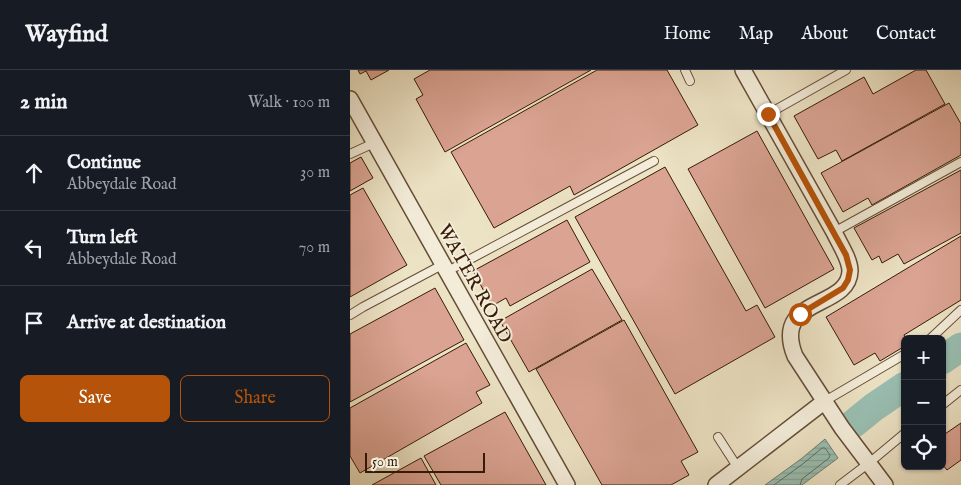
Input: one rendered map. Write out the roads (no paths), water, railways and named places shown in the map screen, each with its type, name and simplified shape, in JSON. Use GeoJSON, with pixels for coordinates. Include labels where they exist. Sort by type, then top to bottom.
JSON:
{"type":"FeatureCollection","features":[{"type":"Feature","properties":{"kind":"street"},"geometry":{"type":"LineString","coordinates":[[744,70],[834,232],[846,255],[850,270],[848,280],[843,288],[800,314],[789,332],[790,344],[795,356],[842,428],[885,485]]}},
{"type":"Feature","properties":{"kind":"street","name":"WATER ROAD"},"geometry":{"type":"LineString","coordinates":[[350,99],[567,485]]}},
{"type":"Feature","properties":{"kind":"street"},"geometry":{"type":"LineString","coordinates":[[716,485],[825,402]]}},
{"type":"Feature","properties":{"kind":"lane"},"geometry":{"type":"LineString","coordinates":[[685,70],[690,81]]}},
{"type":"Feature","properties":{"kind":"lane"},"geometry":{"type":"LineString","coordinates":[[768,114],[846,70]]}},
{"type":"Feature","properties":{"kind":"lane"},"geometry":{"type":"LineString","coordinates":[[350,154],[374,143]]}},
{"type":"Feature","properties":{"kind":"lane"},"geometry":{"type":"LineString","coordinates":[[350,315],[363,306],[444,268],[654,161]]}},
{"type":"Feature","properties":{"kind":"lane"},"geometry":{"type":"LineString","coordinates":[[834,232],[961,162]]}},
{"type":"Feature","properties":{"kind":"lane"},"geometry":{"type":"LineString","coordinates":[[934,335],[961,310]]}},
{"type":"Feature","properties":{"kind":"lane"},"geometry":{"type":"LineString","coordinates":[[825,402],[901,356]]}},
{"type":"Feature","properties":{"kind":"lane"},"geometry":{"type":"LineString","coordinates":[[946,402],[961,390]]}},
{"type":"Feature","properties":{"kind":"lane"},"geometry":{"type":"LineString","coordinates":[[840,485],[901,436]]}},
{"type":"Feature","properties":{"kind":"lane"},"geometry":{"type":"LineString","coordinates":[[718,437],[738,468]]}},
{"type":"Feature","properties":{"kind":"water"},"geometry":{"type":"Polygon","coordinates":[[[825,439],[838,458],[802,485],[765,485],[801,459],[825,439]]]}},
{"type":"Feature","properties":{"kind":"waterway"},"geometry":{"type":"LineString","coordinates":[[946,357],[961,347]]}},
{"type":"Feature","properties":{"kind":"waterway"},"geometry":{"type":"LineString","coordinates":[[853,424],[901,389]]}}]}
